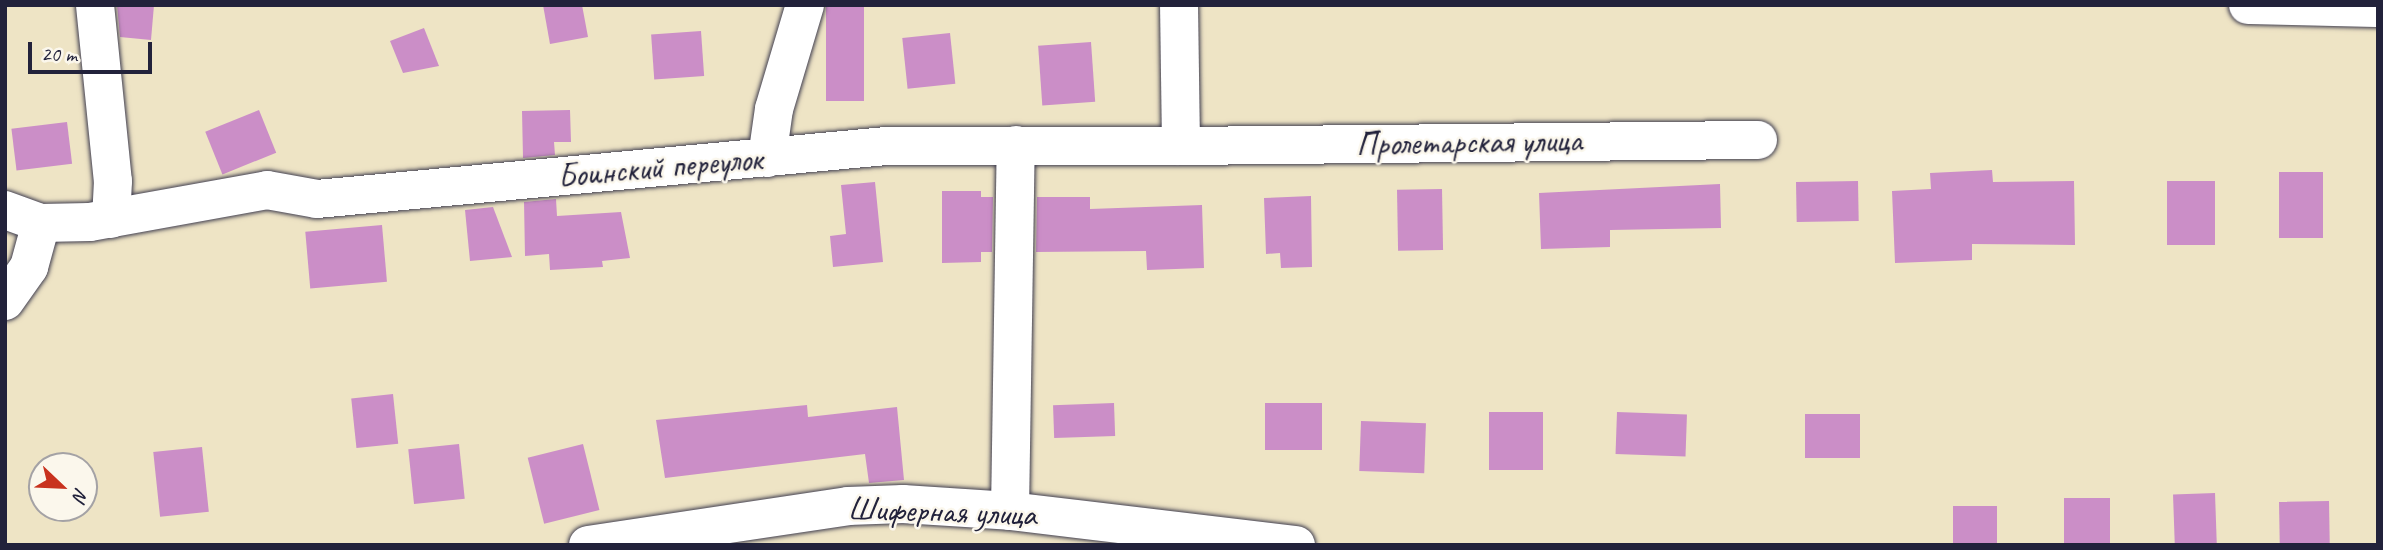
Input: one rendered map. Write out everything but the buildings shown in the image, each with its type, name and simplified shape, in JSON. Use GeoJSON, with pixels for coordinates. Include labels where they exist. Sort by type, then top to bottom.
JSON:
{"type":"FeatureCollection","features":[{"type":"Feature","properties":{"kind":"street"},"geometry":{"type":"LineString","coordinates":[[95,5],[113,181],[111,219]]}},
{"type":"Feature","properties":{"kind":"street"},"geometry":{"type":"LineString","coordinates":[[767,158],[774,109],[805,5]]}},
{"type":"Feature","properties":{"kind":"street"},"geometry":{"type":"LineString","coordinates":[[1179,5],[1181,146]]}},
{"type":"Feature","properties":{"kind":"street"},"geometry":{"type":"LineString","coordinates":[[2248,5],[2378,8]]}},
{"type":"Feature","properties":{"kind":"street","name":"Пролетарская улица"},"geometry":{"type":"LineString","coordinates":[[1181,146],[1758,140]]}},
{"type":"Feature","properties":{"kind":"street"},"geometry":{"type":"LineString","coordinates":[[1010,511],[1016,145]]}},
{"type":"Feature","properties":{"kind":"street","name":"Боинский переулок"},"geometry":{"type":"LineString","coordinates":[[5,211],[41,223],[111,219],[267,190],[317,198],[886,146],[1181,146]]}},
{"type":"Feature","properties":{"kind":"street"},"geometry":{"type":"LineString","coordinates":[[5,301],[29,267],[41,223]]}},
{"type":"Feature","properties":{"kind":"street","name":"Шиферная улица"},"geometry":{"type":"LineString","coordinates":[[588,545],[848,506],[1010,511],[1296,545]]}}]}
